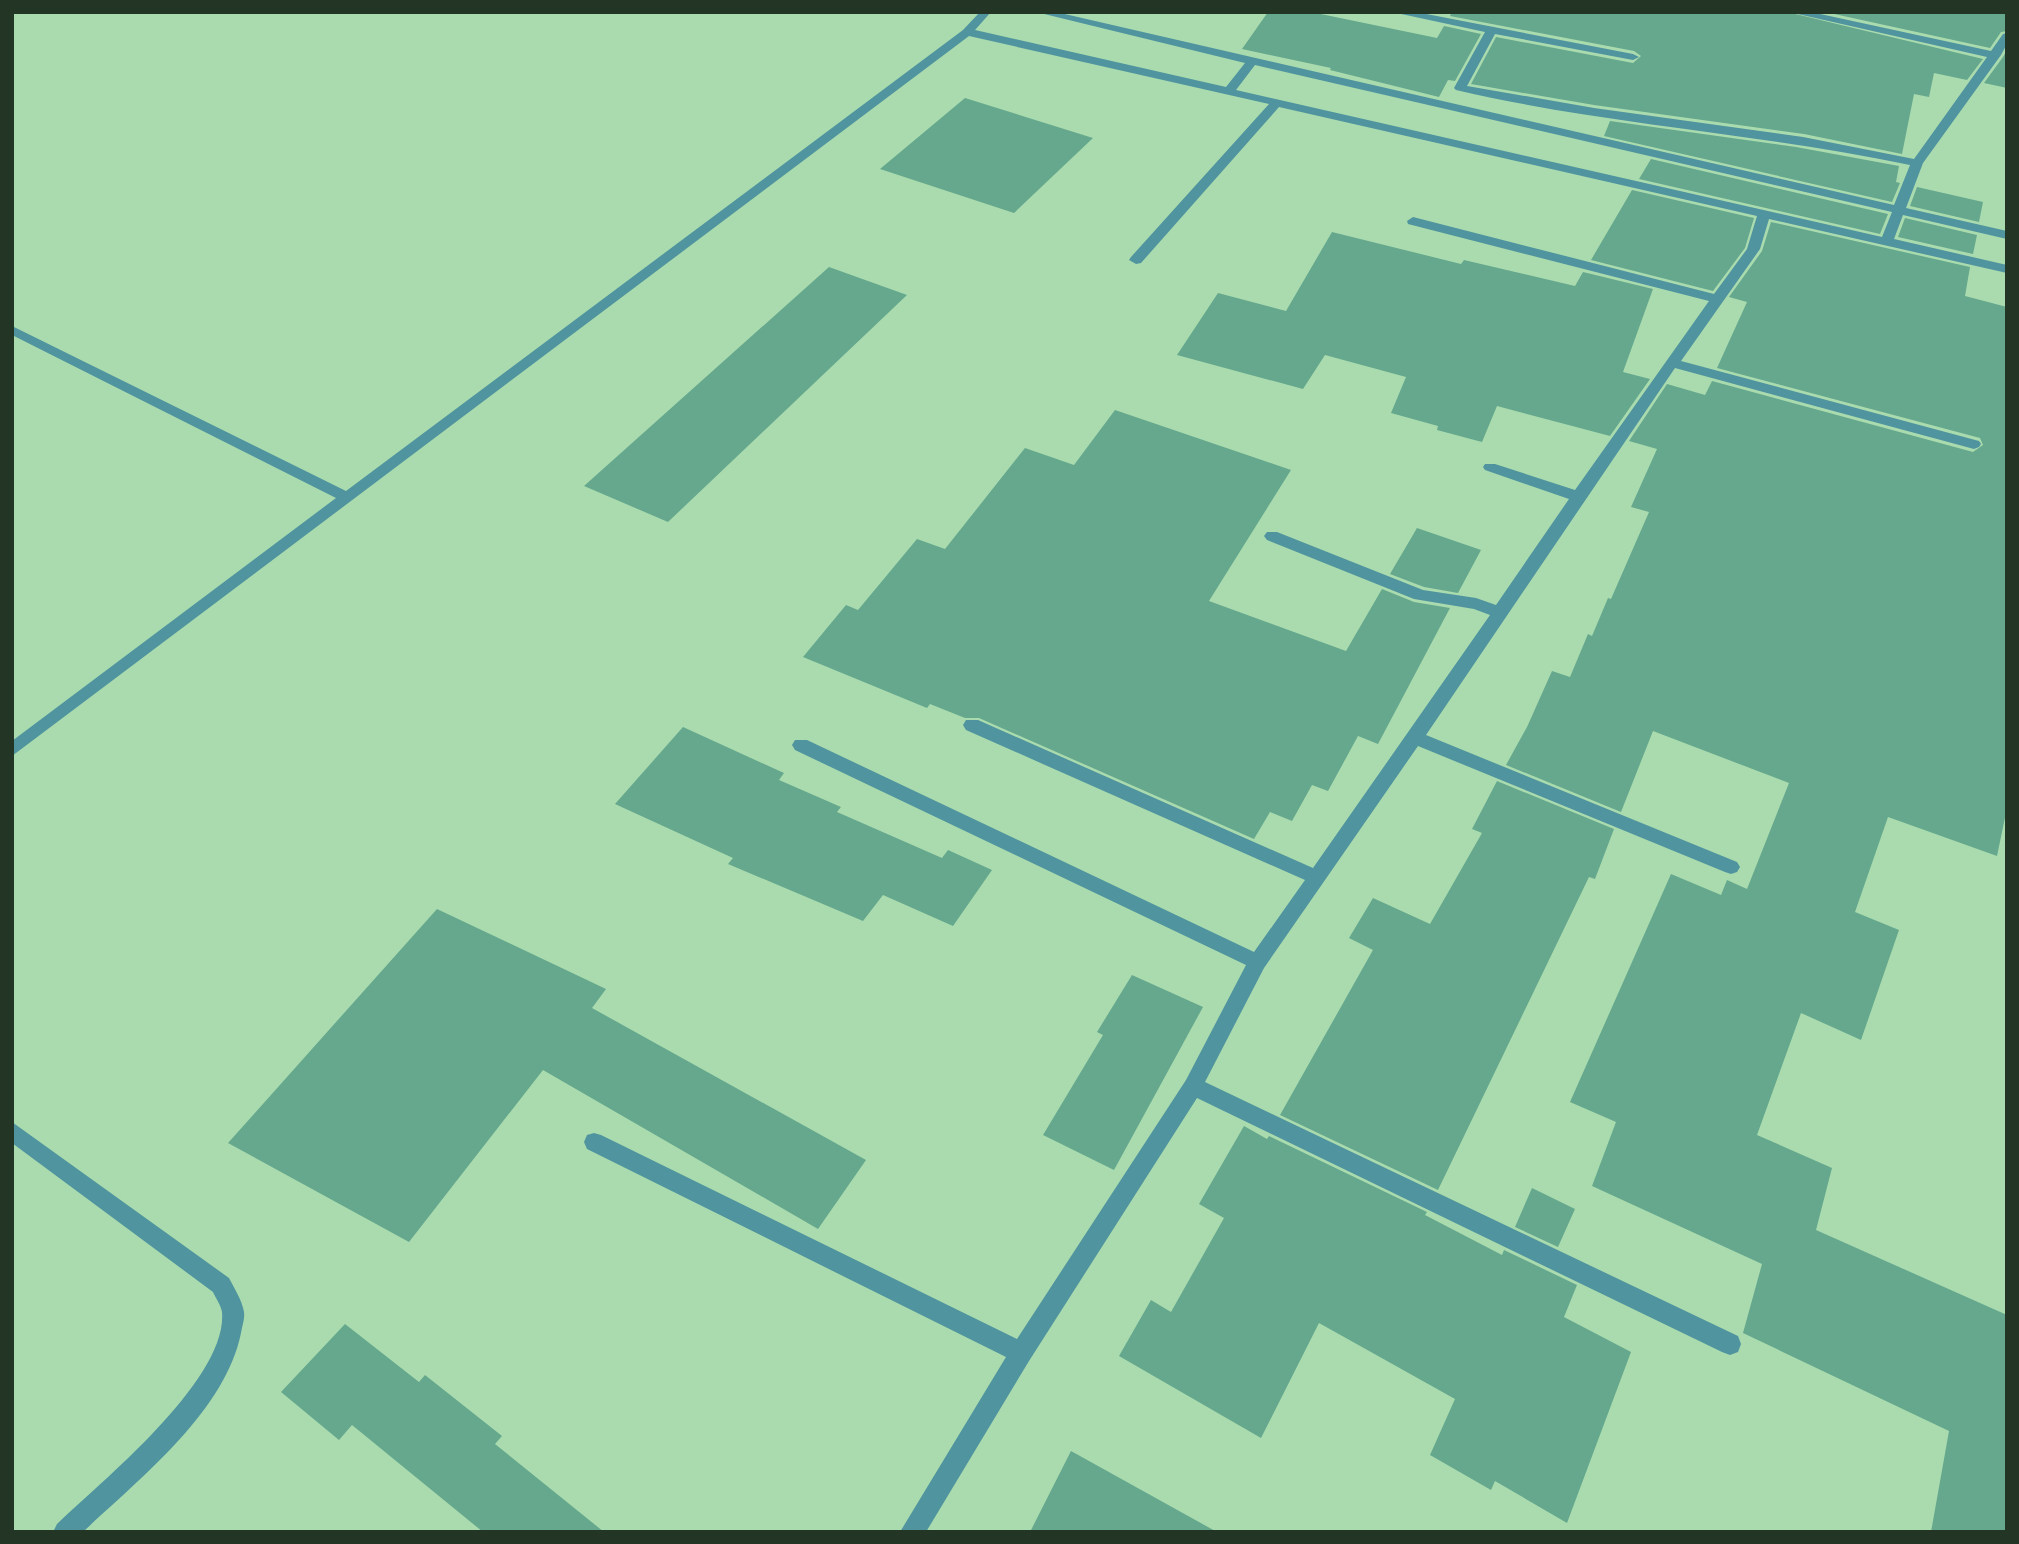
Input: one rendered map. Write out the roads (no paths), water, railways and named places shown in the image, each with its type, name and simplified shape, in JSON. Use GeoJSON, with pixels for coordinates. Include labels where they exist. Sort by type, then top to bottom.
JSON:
{"type":"FeatureCollection","features":[{"type":"Feature","properties":{"kind":"street"},"geometry":{"type":"LineString","coordinates":[[12,750],[967,32],[986,12]]}},
{"type":"Feature","properties":{"kind":"street"},"geometry":{"type":"LineString","coordinates":[[1041,12],[2007,235]]}},
{"type":"Feature","properties":{"kind":"street"},"geometry":{"type":"LineString","coordinates":[[1397,12],[1633,57]]}},
{"type":"Feature","properties":{"kind":"street"},"geometry":{"type":"LineString","coordinates":[[1794,12],[1995,55]]}},
{"type":"Feature","properties":{"kind":"street"},"geometry":{"type":"LineString","coordinates":[[1448,107],[1490,31]]}},
{"type":"Feature","properties":{"kind":"street"},"geometry":{"type":"LineString","coordinates":[[967,32],[2007,269]]}},
{"type":"Feature","properties":{"kind":"street"},"geometry":{"type":"LineString","coordinates":[[1887,241],[1917,163],[2007,36]]}},
{"type":"Feature","properties":{"kind":"street"},"geometry":{"type":"LineString","coordinates":[[1229,91],[1252,61]]}},
{"type":"Feature","properties":{"kind":"street"},"geometry":{"type":"LineString","coordinates":[[1460,88],[1610,114],[1788,137],[1917,163]]}},
{"type":"Feature","properties":{"kind":"street"},"geometry":{"type":"LineString","coordinates":[[1136,260],[1277,102]]}},
{"type":"Feature","properties":{"kind":"street"},"geometry":{"type":"LineString","coordinates":[[912,1532],[1021,1353],[1193,1086],[1257,962],[1753,248],[1764,215]]}},
{"type":"Feature","properties":{"kind":"street"},"geometry":{"type":"LineString","coordinates":[[1413,220],[1717,299]]}},
{"type":"Feature","properties":{"kind":"street"},"geometry":{"type":"LineString","coordinates":[[12,330],[346,497]]}},
{"type":"Feature","properties":{"kind":"street"},"geometry":{"type":"LineString","coordinates":[[1672,363],[1974,444]]}},
{"type":"Feature","properties":{"kind":"street"},"geometry":{"type":"LineString","coordinates":[[1490,467],[1579,496]]}},
{"type":"Feature","properties":{"kind":"street"},"geometry":{"type":"LineString","coordinates":[[1272,536],[1420,595],[1476,604],[1500,613]]}},
{"type":"Feature","properties":{"kind":"street"},"geometry":{"type":"LineString","coordinates":[[972,725],[1316,877]]}},
{"type":"Feature","properties":{"kind":"street"},"geometry":{"type":"LineString","coordinates":[[1415,738],[1731,867]]}},
{"type":"Feature","properties":{"kind":"street"},"geometry":{"type":"LineString","coordinates":[[801,745],[1257,962]]}},
{"type":"Feature","properties":{"kind":"street"},"geometry":{"type":"LineString","coordinates":[[1193,1086],[1730,1344]]}},
{"type":"Feature","properties":{"kind":"street"},"geometry":{"type":"LineString","coordinates":[[12,1131],[221,1285],[233,1313],[221,1365],[180,1421],[65,1532]]}},
{"type":"Feature","properties":{"kind":"street"},"geometry":{"type":"LineString","coordinates":[[594,1142],[1021,1353]]}}]}
